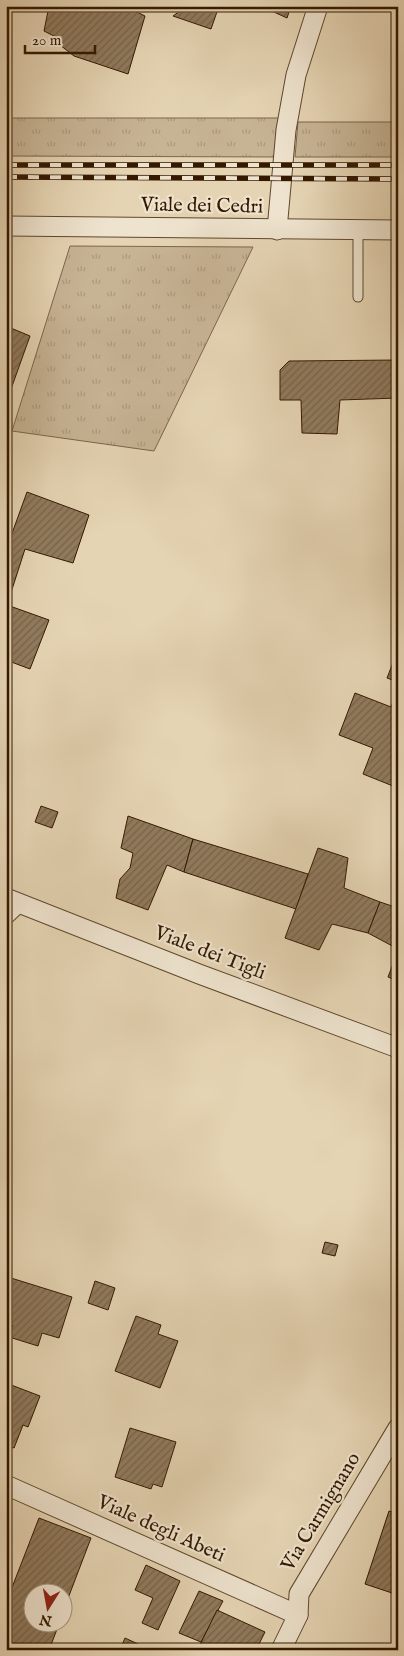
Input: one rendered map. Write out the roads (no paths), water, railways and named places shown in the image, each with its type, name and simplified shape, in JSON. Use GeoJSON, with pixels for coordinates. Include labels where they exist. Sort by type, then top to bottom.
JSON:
{"type":"FeatureCollection","features":[{"type":"Feature","properties":{"kind":"street"},"geometry":{"type":"LineString","coordinates":[[277,230],[286,130],[296,75],[318,6]]}},
{"type":"Feature","properties":{"kind":"street","name":"Viale dei Cedri"},"geometry":{"type":"LineString","coordinates":[[6,226],[398,230]]}},
{"type":"Feature","properties":{"kind":"street","name":"Viale dei Tigli"},"geometry":{"type":"LineString","coordinates":[[6,898],[199,974],[398,1048]]}},
{"type":"Feature","properties":{"kind":"street","name":"Via Carmignano"},"geometry":{"type":"LineString","coordinates":[[281,1650],[298,1614],[298,1594],[398,1428]]}},
{"type":"Feature","properties":{"kind":"street","name":"Viale degli Abeti"},"geometry":{"type":"LineString","coordinates":[[6,1484],[298,1614]]}},
{"type":"Feature","properties":{"kind":"lane"},"geometry":{"type":"LineString","coordinates":[[358,230],[358,297]]}},
{"type":"Feature","properties":{"kind":"lane"},"geometry":{"type":"LineString","coordinates":[[6,921],[24,904]]}},
{"type":"Feature","properties":{"kind":"railway"},"geometry":{"type":"LineString","coordinates":[[6,165],[398,165]]}},
{"type":"Feature","properties":{"kind":"railway"},"geometry":{"type":"LineString","coordinates":[[6,177],[398,179]]}}]}
